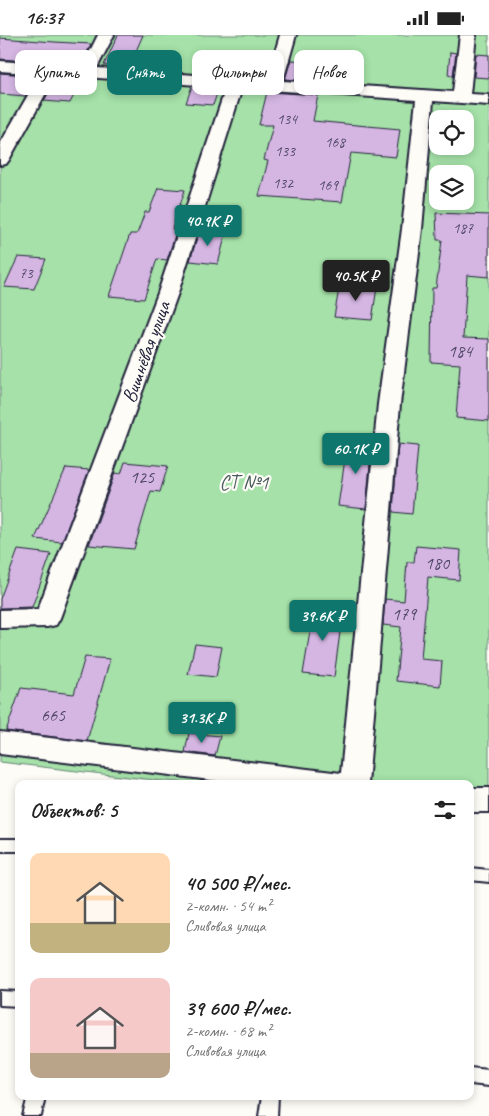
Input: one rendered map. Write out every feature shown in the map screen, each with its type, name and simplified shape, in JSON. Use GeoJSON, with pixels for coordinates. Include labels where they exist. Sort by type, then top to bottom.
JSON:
{"type":"FeatureCollection","features":[{"type":"Feature","properties":{"kind":"street"},"geometry":{"type":"LineString","coordinates":[[97,53],[106,35]]}},
{"type":"Feature","properties":{"kind":"street"},"geometry":{"type":"LineString","coordinates":[[284,50],[288,35]]}},
{"type":"Feature","properties":{"kind":"street"},"geometry":{"type":"LineString","coordinates":[[461,98],[468,35]]}},
{"type":"Feature","properties":{"kind":"street"},"geometry":{"type":"LineString","coordinates":[[0,66],[15,67]]}},
{"type":"Feature","properties":{"kind":"street"},"geometry":{"type":"LineString","coordinates":[[97,73],[192,79]]}},
{"type":"Feature","properties":{"kind":"street"},"geometry":{"type":"LineString","coordinates":[[284,85],[489,100]]}},
{"type":"Feature","properties":{"kind":"street"},"geometry":{"type":"LineString","coordinates":[[0,160],[36,95]]}},
{"type":"Feature","properties":{"kind":"street","name":"Вишнёвая улица"},"geometry":{"type":"LineString","coordinates":[[0,619],[48,619],[168,293],[232,95]]}},
{"type":"Feature","properties":{"kind":"street"},"geometry":{"type":"LineString","coordinates":[[354,780],[388,414],[412,229],[425,96]]}},
{"type":"Feature","properties":{"kind":"street"},"geometry":{"type":"LineString","coordinates":[[0,743],[306,780]]}},
{"type":"Feature","properties":{"kind":"street"},"geometry":{"type":"LineString","coordinates":[[474,800],[489,800]]}},
{"type":"Feature","properties":{"kind":"lane"},"geometry":{"type":"LineString","coordinates":[[0,845],[15,845]]}},
{"type":"Feature","properties":{"kind":"lane"},"geometry":{"type":"LineString","coordinates":[[474,874],[489,876]]}},
{"type":"Feature","properties":{"kind":"lane"},"geometry":{"type":"LineString","coordinates":[[0,998],[15,999]]}},
{"type":"Feature","properties":{"kind":"lane"},"geometry":{"type":"LineString","coordinates":[[474,1076],[489,1078]]}},
{"type":"Feature","properties":{"kind":"lane"},"geometry":{"type":"LineString","coordinates":[[32,1116],[36,1100]]}},
{"type":"Feature","properties":{"kind":"lane"},"geometry":{"type":"LineString","coordinates":[[268,1116],[270,1100]]}},
{"type":"Feature","properties":{"kind":"green space","name":"СТ №1"},"geometry":{"type":"Polygon","coordinates":[[[0,35],[489,35],[489,813],[474,813],[474,780],[153,780],[0,762],[0,35]]]}},
{"type":"Feature","properties":{"kind":"building"},"geometry":{"type":"Polygon","coordinates":[[[118,35],[143,35],[136,50],[111,50],[118,35]]]}},
{"type":"Feature","properties":{"kind":"building"},"geometry":{"type":"Polygon","coordinates":[[[0,38],[91,44],[88,50],[15,50],[15,60],[0,59],[0,38]]]}},
{"type":"Feature","properties":{"kind":"building"},"geometry":{"type":"Polygon","coordinates":[[[450,52],[456,53],[453,76],[448,75],[450,52]]]}},
{"type":"Feature","properties":{"kind":"building"},"geometry":{"type":"Polygon","coordinates":[[[476,54],[489,55],[489,78],[474,77],[476,54]]]}},
{"type":"Feature","properties":{"kind":"building"},"geometry":{"type":"Polygon","coordinates":[[[291,60],[294,60],[294,80],[285,79],[291,60]]]}},
{"type":"Feature","properties":{"kind":"building"},"geometry":{"type":"Polygon","coordinates":[[[0,73],[15,74],[15,95],[26,95],[25,96],[0,94],[0,73]]]}},
{"type":"Feature","properties":{"kind":"building"},"geometry":{"type":"Polygon","coordinates":[[[192,86],[192,95],[217,95],[213,105],[186,103],[192,86]]]}},
{"type":"Feature","properties":{"kind":"building"},"geometry":{"type":"Polygon","coordinates":[[[284,93],[318,95],[313,121],[400,129],[396,157],[351,153],[342,202],[259,196],[268,161],[264,160],[273,125],[259,125],[266,95],[284,95],[284,93]]]}},
{"type":"Feature","properties":{"kind":"building"},"geometry":{"type":"Polygon","coordinates":[[[47,95],[74,95],[70,103],[44,101],[47,95]]]}},
{"type":"Feature","properties":{"kind":"building"},"geometry":{"type":"Polygon","coordinates":[[[158,188],[185,190],[172,229],[177,229],[167,260],[157,259],[144,299],[109,296],[130,234],[137,234],[145,212],[149,212],[158,188]]]}},
{"type":"Feature","properties":{"kind":"building"},"geometry":{"type":"Polygon","coordinates":[[[436,213],[489,215],[489,277],[467,275],[463,338],[489,339],[489,421],[456,418],[460,364],[431,362],[432,288],[436,288],[442,240],[437,240],[436,213]]]}},
{"type":"Feature","properties":{"kind":"building"},"geometry":{"type":"Polygon","coordinates":[[[199,231],[226,233],[218,264],[190,261],[199,231]]]}},
{"type":"Feature","properties":{"kind":"building"},"geometry":{"type":"Polygon","coordinates":[[[18,257],[46,259],[34,289],[4,287],[18,257]]]}},
{"type":"Feature","properties":{"kind":"building"},"geometry":{"type":"Polygon","coordinates":[[[340,283],[377,287],[372,320],[334,317],[340,283]]]}},
{"type":"Feature","properties":{"kind":"building"},"geometry":{"type":"Polygon","coordinates":[[[348,439],[372,442],[366,509],[338,506],[348,439]]]}},
{"type":"Feature","properties":{"kind":"building"},"geometry":{"type":"Polygon","coordinates":[[[398,444],[418,446],[412,514],[393,512],[398,444]]]}},
{"type":"Feature","properties":{"kind":"building"},"geometry":{"type":"Polygon","coordinates":[[[125,462],[168,466],[160,492],[151,491],[134,549],[89,545],[115,473],[121,474],[125,462]]]}},
{"type":"Feature","properties":{"kind":"building"},"geometry":{"type":"Polygon","coordinates":[[[66,468],[89,470],[62,542],[35,539],[66,468]]]}},
{"type":"Feature","properties":{"kind":"building"},"geometry":{"type":"Polygon","coordinates":[[[416,546],[461,550],[459,580],[428,577],[421,659],[442,661],[440,686],[396,681],[401,627],[383,625],[385,599],[404,601],[407,562],[414,562],[416,546]]]}},
{"type":"Feature","properties":{"kind":"building"},"geometry":{"type":"Polygon","coordinates":[[[18,550],[51,554],[32,607],[0,608],[0,599],[18,550]]]}},
{"type":"Feature","properties":{"kind":"building"},"geometry":{"type":"Polygon","coordinates":[[[314,607],[343,610],[334,677],[303,674],[314,607]]]}},
{"type":"Feature","properties":{"kind":"building"},"geometry":{"type":"Polygon","coordinates":[[[195,644],[222,647],[216,677],[188,674],[195,644]]]}},
{"type":"Feature","properties":{"kind":"building"},"geometry":{"type":"Polygon","coordinates":[[[85,657],[110,659],[87,741],[6,731],[21,688],[74,694],[85,657]]]}},
{"type":"Feature","properties":{"kind":"building"},"geometry":{"type":"Polygon","coordinates":[[[189,733],[220,736],[215,756],[185,752],[189,733]]]}}]}
